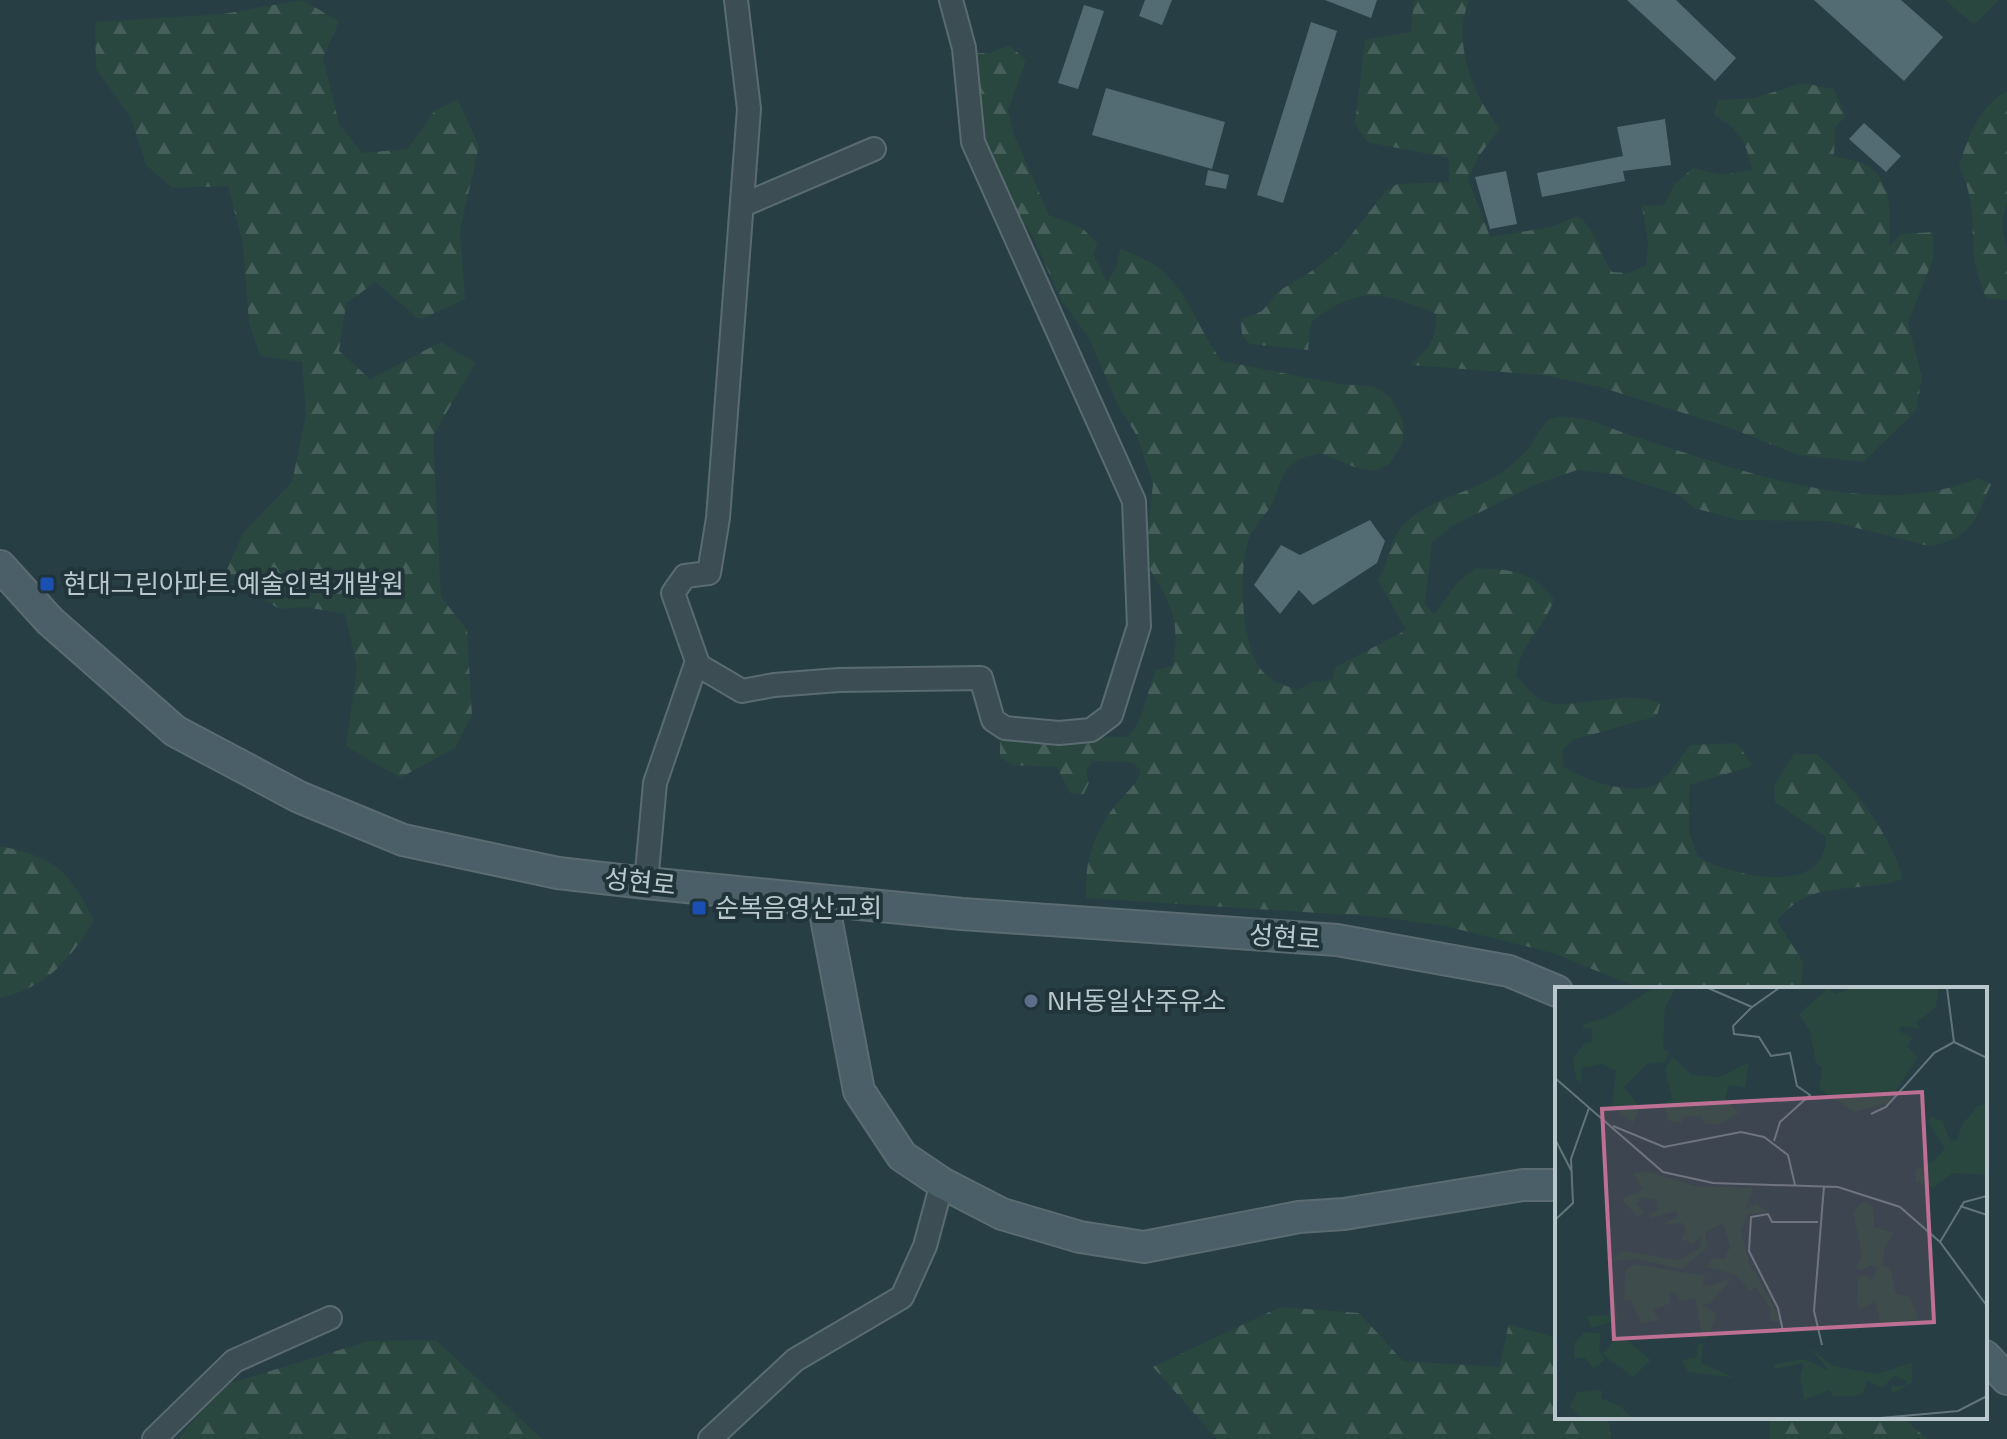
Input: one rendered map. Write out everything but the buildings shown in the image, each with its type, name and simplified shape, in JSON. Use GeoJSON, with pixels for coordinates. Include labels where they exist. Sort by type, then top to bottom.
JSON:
{"type":"FeatureCollection","features":[{"type":"Feature","properties":{"kind":"main road","name":"성현로"},"geometry":{"type":"LineString","coordinates":[[0,566],[50,621],[175,731],[299,797],[403,840],[558,873],[823,902],[1337,940],[1509,971],[1555,990]]}},
{"type":"Feature","properties":{"kind":"main road"},"geometry":{"type":"LineString","coordinates":[[823,902],[859,1091],[902,1156],[942,1183],[1002,1214],[1080,1237],[1144,1247],[1299,1217],[1344,1214],[1523,1185],[1555,1185]]}},
{"type":"Feature","properties":{"kind":"main road"},"geometry":{"type":"LineString","coordinates":[[1987,1358],[2007,1379]]}},
{"type":"Feature","properties":{"kind":"street"},"geometry":{"type":"LineString","coordinates":[[646,883],[655,783],[696,664],[673,593],[685,576],[709,573],[718,518],[749,109],[736,0]]}},
{"type":"Feature","properties":{"kind":"street"},"geometry":{"type":"LineString","coordinates":[[696,664],[742,691],[839,680],[981,678],[993,720],[1005,728],[1059,733],[1091,730],[1111,715],[1139,626],[1134,501],[973,142],[964,48],[951,0]]}},
{"type":"Feature","properties":{"kind":"street"},"geometry":{"type":"LineString","coordinates":[[743,205],[874,149]]}},
{"type":"Feature","properties":{"kind":"street"},"geometry":{"type":"LineString","coordinates":[[710,1439],[795,1360],[902,1297],[925,1246],[942,1183]]}},
{"type":"Feature","properties":{"kind":"street"},"geometry":{"type":"LineString","coordinates":[[154,1439],[234,1361],[330,1318]]}},
{"type":"Feature","properties":{"kind":"green space"},"geometry":{"type":"Polygon","coordinates":[[[302,0],[339,21],[323,58],[339,124],[362,153],[408,149],[435,110],[458,100],[479,146],[460,231],[465,299],[420,320],[375,282],[346,304],[339,351],[370,379],[441,342],[475,363],[433,436],[441,597],[467,630],[472,715],[455,748],[400,778],[346,746],[357,667],[345,614],[305,607],[279,609],[226,572],[243,533],[292,482],[306,415],[302,362],[260,356],[249,323],[243,245],[228,186],[172,188],[146,165],[130,116],[96,69],[95,22],[223,14],[302,0]]]}},
{"type":"Feature","properties":{"kind":"green space"},"geometry":{"type":"Polygon","coordinates":[[[1414,0],[1469,0],[1463,33],[1468,67],[1481,100],[1500,128],[1479,156],[1468,179],[1490,237],[1551,227],[1578,216],[1594,235],[1612,272],[1627,273],[1646,266],[1648,243],[1642,206],[1664,205],[1675,184],[1693,168],[1722,175],[1752,170],[1740,137],[1730,125],[1714,115],[1718,100],[1754,98],[1802,83],[1834,89],[1846,116],[1835,128],[1834,156],[1858,161],[1878,174],[1889,204],[1889,246],[1901,234],[1933,232],[1933,259],[1908,323],[1922,377],[1916,411],[1863,462],[1798,455],[1725,426],[1600,387],[1543,375],[1410,365],[1430,343],[1436,314],[1385,297],[1358,297],[1328,310],[1311,322],[1308,350],[1250,344],[1242,335],[1241,320],[1262,311],[1279,291],[1339,250],[1386,191],[1397,184],[1449,182],[1449,158],[1367,142],[1355,124],[1365,40],[1411,32],[1414,0]]]}},
{"type":"Feature","properties":{"kind":"green space"},"geometry":{"type":"Polygon","coordinates":[[[1945,0],[1999,0],[1974,25],[1945,0]]]}},
{"type":"Feature","properties":{"kind":"green space"},"geometry":{"type":"Polygon","coordinates":[[[1009,45],[1026,60],[1008,111],[1014,135],[1049,215],[1082,228],[1098,244],[1093,254],[1107,282],[1116,268],[1120,249],[1143,258],[1173,281],[1222,361],[1339,384],[1373,386],[1390,397],[1403,420],[1403,443],[1389,464],[1375,471],[1357,468],[1320,453],[1302,458],[1292,465],[1249,538],[1243,589],[1250,647],[1265,674],[1280,684],[1297,690],[1313,682],[1332,680],[1336,667],[1406,630],[1378,580],[1400,528],[1423,510],[1504,471],[1527,450],[1542,427],[1553,418],[1584,419],[1762,476],[1851,493],[1895,495],[1938,490],[1978,478],[1991,484],[1976,518],[1963,533],[1929,546],[1829,521],[1738,520],[1694,508],[1679,495],[1615,474],[1577,470],[1537,484],[1456,524],[1432,542],[1425,604],[1434,614],[1457,583],[1476,568],[1520,573],[1537,582],[1554,599],[1522,654],[1516,676],[1539,699],[1564,704],[1630,698],[1660,704],[1657,716],[1573,740],[1563,749],[1563,766],[1572,772],[1612,786],[1651,786],[1661,781],[1690,745],[1737,743],[1753,766],[1689,785],[1689,832],[1698,857],[1753,875],[1794,875],[1811,869],[1822,856],[1826,837],[1775,802],[1774,785],[1794,754],[1817,754],[1857,795],[1880,827],[1903,879],[1819,893],[1790,907],[1777,921],[1803,962],[1801,987],[1636,987],[1553,953],[1445,926],[1381,917],[1086,898],[1089,858],[1098,834],[1141,770],[1131,762],[1093,761],[1086,771],[1089,783],[1083,795],[1070,793],[1057,767],[1012,765],[1000,757],[1000,741],[1049,719],[1095,737],[1128,737],[1142,713],[1156,670],[1173,666],[1176,634],[1167,599],[1144,560],[1153,484],[1137,436],[1118,405],[1089,338],[1061,300],[1035,241],[1014,208],[949,53],[990,53],[1009,45]]]}},
{"type":"Feature","properties":{"kind":"green space"},"geometry":{"type":"Polygon","coordinates":[[[2007,91],[2007,205],[2002,226],[2007,248],[2007,300],[1986,298],[1974,260],[1970,197],[1959,167],[1970,135],[1982,114],[2007,91]]]}},
{"type":"Feature","properties":{"kind":"green space"},"geometry":{"type":"Polygon","coordinates":[[[0,846],[35,856],[59,869],[76,889],[94,920],[76,948],[56,970],[31,987],[0,998],[0,846]]]}},
{"type":"Feature","properties":{"kind":"green space"},"geometry":{"type":"Polygon","coordinates":[[[1280,1307],[1359,1313],[1403,1361],[1499,1367],[1509,1324],[1555,1337],[1555,1419],[1608,1419],[1611,1439],[1217,1439],[1153,1367],[1280,1307]]]}},
{"type":"Feature","properties":{"kind":"green space"},"geometry":{"type":"Polygon","coordinates":[[[436,1340],[542,1439],[178,1439],[221,1386],[369,1341],[436,1340]]]}},
{"type":"Feature","properties":{"kind":"green space"},"geometry":{"type":"Polygon","coordinates":[[[1770,1419],[1904,1419],[1927,1439],[1770,1439],[1770,1419]]]}},
{"type":"Feature","properties":{"kind":"place","name":"현대그린아파트.예술인력개발원"},"geometry":{"type":"Point","coordinates":[47,584]}},
{"type":"Feature","properties":{"kind":"place","name":"순복음영산교회"},"geometry":{"type":"Point","coordinates":[699,908]}},
{"type":"Feature","properties":{"kind":"place","name":"NH동일산주유소"},"geometry":{"type":"Point","coordinates":[1031,1001]}}]}
